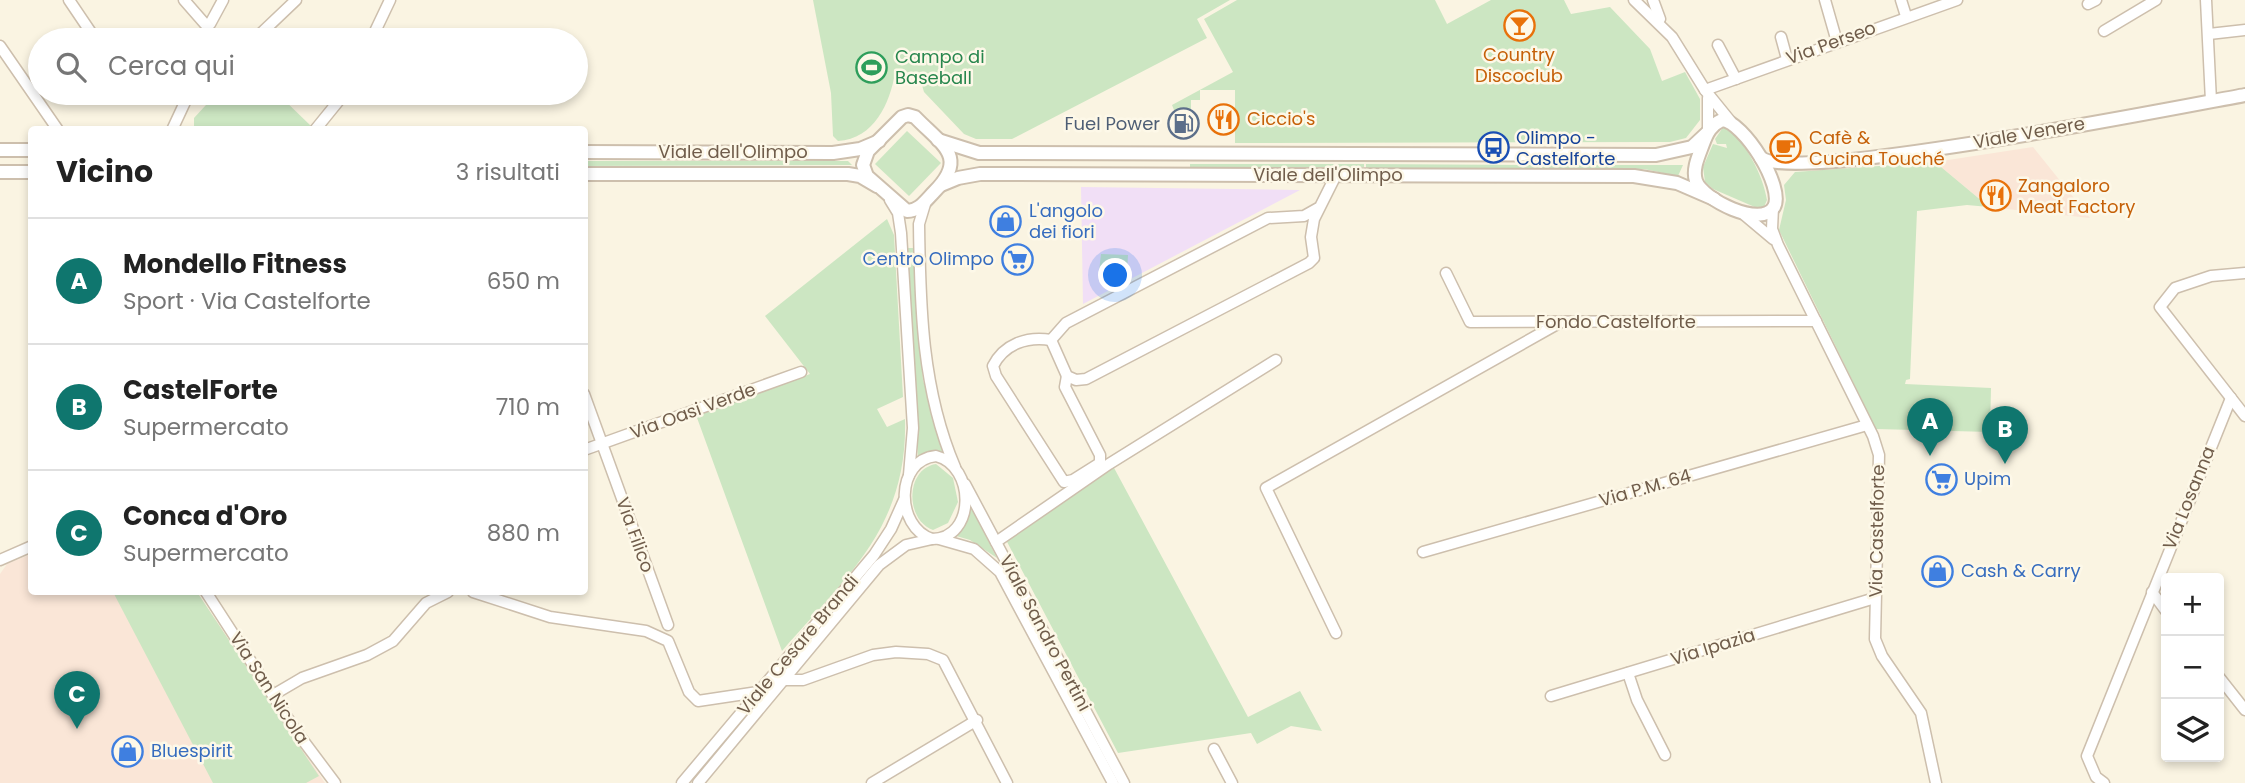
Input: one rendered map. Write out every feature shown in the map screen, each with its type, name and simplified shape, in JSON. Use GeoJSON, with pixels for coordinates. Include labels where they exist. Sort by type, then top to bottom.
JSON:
{"type":"FeatureCollection","features":[{"type":"Feature","properties":{"kind":"street"},"geometry":{"type":"LineString","coordinates":[[69,0],[88,28]]}},
{"type":"Feature","properties":{"kind":"street"},"geometry":{"type":"LineString","coordinates":[[184,0],[205,24],[210,24],[223,0]]}},
{"type":"Feature","properties":{"kind":"street"},"geometry":{"type":"LineString","coordinates":[[267,28],[296,0]]}},
{"type":"Feature","properties":{"kind":"street"},"geometry":{"type":"LineString","coordinates":[[377,28],[390,0]]}},
{"type":"Feature","properties":{"kind":"street"},"geometry":{"type":"LineString","coordinates":[[1634,0],[1665,29]]}},
{"type":"Feature","properties":{"kind":"street"},"geometry":{"type":"LineString","coordinates":[[1653,0],[1665,29],[1705,90],[1761,158],[1775,191],[1773,207],[1757,216],[1737,209]]}},
{"type":"Feature","properties":{"kind":"street"},"geometry":{"type":"LineString","coordinates":[[1825,0],[1837,42]]}},
{"type":"Feature","properties":{"kind":"street"},"geometry":{"type":"LineString","coordinates":[[1902,0],[1906,16]]}},
{"type":"Feature","properties":{"kind":"street","name":"Via Perseo"},"geometry":{"type":"LineString","coordinates":[[1705,90],[1957,0]]}},
{"type":"Feature","properties":{"kind":"street"},"geometry":{"type":"LineString","coordinates":[[2206,0],[2211,101]]}},
{"type":"Feature","properties":{"kind":"street"},"geometry":{"type":"LineString","coordinates":[[2104,31],[2148,2]]}},
{"type":"Feature","properties":{"kind":"street"},"geometry":{"type":"LineString","coordinates":[[2208,34],[2245,30]]}},
{"type":"Feature","properties":{"kind":"street"},"geometry":{"type":"LineString","coordinates":[[1781,37],[1787,59]]}},
{"type":"Feature","properties":{"kind":"street"},"geometry":{"type":"LineString","coordinates":[[1718,45],[1736,79]]}},
{"type":"Feature","properties":{"kind":"street"},"geometry":{"type":"LineString","coordinates":[[0,46],[28,87]]}},
{"type":"Feature","properties":{"kind":"street"},"geometry":{"type":"LineString","coordinates":[[1705,90],[1710,111],[1695,177],[1700,188],[1714,199]]}},
{"type":"Feature","properties":{"kind":"street","name":"Viale Venere"},"geometry":{"type":"LineString","coordinates":[[1761,158],[1772,164],[1812,163],[1938,149],[2245,95]]}},
{"type":"Feature","properties":{"kind":"street"},"geometry":{"type":"LineString","coordinates":[[41,105],[55,126]]}},
{"type":"Feature","properties":{"kind":"street"},"geometry":{"type":"LineString","coordinates":[[174,126],[184,105]]}},
{"type":"Feature","properties":{"kind":"street"},"geometry":{"type":"LineString","coordinates":[[318,126],[335,105]]}},
{"type":"Feature","properties":{"kind":"street"},"geometry":{"type":"LineString","coordinates":[[902,117],[915,117],[938,140],[951,155],[948,177],[917,209],[907,211],[888,197],[864,172],[864,156],[902,117]]}},
{"type":"Feature","properties":{"kind":"street","name":"Viale dell'Olimpo"},"geometry":{"type":"LineString","coordinates":[[938,140],[979,153],[1656,155],[1686,150],[1719,121],[1732,123]]}},
{"type":"Feature","properties":{"kind":"street","name":"Viale dell'Olimpo"},"geometry":{"type":"LineString","coordinates":[[588,152],[833,153],[860,149],[878,141]]}},
{"type":"Feature","properties":{"kind":"street"},"geometry":{"type":"LineString","coordinates":[[0,150],[28,150]]}},
{"type":"Feature","properties":{"kind":"street","name":"Viale Venere"},"geometry":{"type":"LineString","coordinates":[[1775,191],[1784,173],[1812,163]]}},
{"type":"Feature","properties":{"kind":"street"},"geometry":{"type":"LineString","coordinates":[[0,172],[28,172]]}},
{"type":"Feature","properties":{"kind":"street","name":"Viale dell'Olimpo"},"geometry":{"type":"LineString","coordinates":[[588,174],[848,174],[860,176],[877,186]]}},
{"type":"Feature","properties":{"kind":"street","name":"Viale dell'Olimpo"},"geometry":{"type":"LineString","coordinates":[[940,185],[980,174],[1646,176],[1677,183],[1737,209]]}},
{"type":"Feature","properties":{"kind":"street"},"geometry":{"type":"LineString","coordinates":[[1067,376],[1076,380],[1086,379],[1309,264],[1314,258],[1311,237],[1314,219],[1336,176]]}},
{"type":"Feature","properties":{"kind":"street"},"geometry":{"type":"LineString","coordinates":[[888,197],[898,213],[902,237],[913,428],[904,500],[908,516],[915,528],[935,539],[954,529],[963,514],[965,484],[955,467],[933,401],[926,359],[919,224],[928,198]]}},
{"type":"Feature","properties":{"kind":"street"},"geometry":{"type":"LineString","coordinates":[[1051,340],[1066,323],[1268,218],[1304,216],[1320,206]]}},
{"type":"Feature","properties":{"kind":"street","name":"Via Castelforte"},"geometry":{"type":"LineString","coordinates":[[1773,207],[1772,229],[1778,245],[1876,446],[1881,471],[1875,598],[1877,646],[1921,713],[1936,783]]}},
{"type":"Feature","properties":{"kind":"street","name":"Via Castelforte"},"geometry":{"type":"LineString","coordinates":[[1737,209],[1761,226],[1778,245]]}},
{"type":"Feature","properties":{"kind":"street","name":"Fondo Castelforte"},"geometry":{"type":"LineString","coordinates":[[1446,273],[1470,322],[1816,321]]}},
{"type":"Feature","properties":{"kind":"street"},"geometry":{"type":"LineString","coordinates":[[2245,273],[2211,276],[2175,288],[2160,307],[2245,416]]}},
{"type":"Feature","properties":{"kind":"street"},"geometry":{"type":"LineString","coordinates":[[1336,634],[1266,488],[1561,322]]}},
{"type":"Feature","properties":{"kind":"street"},"geometry":{"type":"LineString","coordinates":[[1030,337],[1051,340],[1067,376],[1065,387],[1100,455],[1100,463],[1073,480],[1064,482],[996,376],[993,366],[1005,350],[1030,337]]}},
{"type":"Feature","properties":{"kind":"street"},"geometry":{"type":"LineString","coordinates":[[996,542],[1109,464],[1276,360]]}},
{"type":"Feature","properties":{"kind":"street","name":"Via Oasi Verde"},"geometry":{"type":"LineString","coordinates":[[588,449],[801,372]]}},
{"type":"Feature","properties":{"kind":"street","name":"Via Losanna"},"geometry":{"type":"LineString","coordinates":[[2104,783],[2096,777],[2087,756],[2231,398]]}},
{"type":"Feature","properties":{"kind":"street","name":"Via Filico"},"geometry":{"type":"LineString","coordinates":[[588,405],[668,625]]}},
{"type":"Feature","properties":{"kind":"street","name":"Via P.M. 64"},"geometry":{"type":"LineString","coordinates":[[1423,552],[1867,425]]}},
{"type":"Feature","properties":{"kind":"street"},"geometry":{"type":"LineString","coordinates":[[909,475],[919,463],[930,457],[944,458],[955,467]]}},
{"type":"Feature","properties":{"kind":"street","name":"Viale Sandro Pertini"},"geometry":{"type":"LineString","coordinates":[[965,484],[1124,783]]}},
{"type":"Feature","properties":{"kind":"street","name":"Viale Cesare Brandi"},"geometry":{"type":"LineString","coordinates":[[682,783],[874,555],[891,529],[904,500]]}},
{"type":"Feature","properties":{"kind":"street","name":"Viale Sandro Pertini"},"geometry":{"type":"LineString","coordinates":[[935,539],[974,549],[1000,572],[1112,783]]}},
{"type":"Feature","properties":{"kind":"street","name":"Viale Cesare Brandi"},"geometry":{"type":"LineString","coordinates":[[698,783],[888,556],[906,545],[935,539]]}},
{"type":"Feature","properties":{"kind":"street"},"geometry":{"type":"LineString","coordinates":[[0,560],[28,548]]}},
{"type":"Feature","properties":{"kind":"street"},"geometry":{"type":"LineString","coordinates":[[2152,592],[2161,604]]}},
{"type":"Feature","properties":{"kind":"street","name":"Via San Nicola"},"geometry":{"type":"LineString","coordinates":[[208,595],[335,783]]}},
{"type":"Feature","properties":{"kind":"street"},"geometry":{"type":"LineString","coordinates":[[273,695],[302,678],[367,654],[393,641],[426,603],[442,595]]}},
{"type":"Feature","properties":{"kind":"street"},"geometry":{"type":"LineString","coordinates":[[482,595],[550,617],[646,631],[668,641],[689,692],[698,701],[758,692],[782,680],[803,680],[873,655],[896,652],[928,654],[943,660],[1007,783]]}},
{"type":"Feature","properties":{"kind":"street","name":"Via Ipazia"},"geometry":{"type":"LineString","coordinates":[[1551,696],[1875,598]]}},
{"type":"Feature","properties":{"kind":"street"},"geometry":{"type":"LineString","coordinates":[[1628,673],[1637,700],[1665,755]]}},
{"type":"Feature","properties":{"kind":"street"},"geometry":{"type":"LineString","coordinates":[[2224,683],[2245,710]]}},
{"type":"Feature","properties":{"kind":"street"},"geometry":{"type":"LineString","coordinates":[[872,783],[976,720]]}},
{"type":"Feature","properties":{"kind":"street"},"geometry":{"type":"LineString","coordinates":[[1214,749],[1232,783]]}},
{"type":"Feature","properties":{"kind":"shaded area"},"geometry":{"type":"Polygon","coordinates":[[[2033,147],[2090,218],[1989,207],[1935,162],[2033,147]]]}},
{"type":"Feature","properties":{"kind":"shaded area"},"geometry":{"type":"Polygon","coordinates":[[[1081,187],[1300,190],[1083,304],[1081,187]]]}},
{"type":"Feature","properties":{"kind":"shaded area"},"geometry":{"type":"Polygon","coordinates":[[[28,555],[28,595],[199,595],[325,783],[0,783],[0,574],[7,564],[28,555]]]}},
{"type":"Feature","properties":{"kind":"green space"},"geometry":{"type":"Polygon","coordinates":[[[813,0],[1230,0],[1197,19],[1207,38],[1012,139],[976,139],[964,134],[924,92],[918,72],[895,73],[889,96],[871,127],[851,139],[838,141],[833,136],[831,93],[813,0]]]}},
{"type":"Feature","properties":{"kind":"green space"},"geometry":{"type":"Polygon","coordinates":[[[1237,0],[1435,0],[1447,24],[1491,0],[1564,0],[1571,14],[1610,7],[1650,49],[1662,81],[1685,72],[1700,99],[1700,120],[1686,138],[1670,142],[1235,143],[1235,90],[1200,90],[1200,100],[1191,100],[1191,110],[1174,110],[1172,105],[1233,72],[1204,19],[1237,0]]]}},
{"type":"Feature","properties":{"kind":"green space"},"geometry":{"type":"Polygon","coordinates":[[[206,105],[289,105],[311,126],[194,126],[194,118],[206,105]]]}},
{"type":"Feature","properties":{"kind":"green space"},"geometry":{"type":"Polygon","coordinates":[[[1724,126],[1746,149],[1757,169],[1767,200],[1764,207],[1757,208],[1713,189],[1705,182],[1703,167],[1713,144],[1727,148],[1726,144],[1717,144],[1715,139],[1724,126]]]}},
{"type":"Feature","properties":{"kind":"green space"},"geometry":{"type":"Polygon","coordinates":[[[907,131],[941,163],[909,196],[875,164],[907,131]]]}},
{"type":"Feature","properties":{"kind":"green space"},"geometry":{"type":"Polygon","coordinates":[[[588,161],[848,161],[852,165],[588,166],[588,161]]]}},
{"type":"Feature","properties":{"kind":"green space"},"geometry":{"type":"Polygon","coordinates":[[[1935,162],[1989,207],[1967,205],[1917,211],[1910,379],[1906,380],[1905,384],[1991,388],[1990,432],[1876,429],[1779,230],[1786,200],[1784,185],[1795,172],[1935,162]]]}},
{"type":"Feature","properties":{"kind":"green space"},"geometry":{"type":"Polygon","coordinates":[[[1190,164],[1364,164],[1364,167],[1190,167],[1190,164]]]}},
{"type":"Feature","properties":{"kind":"green space"},"geometry":{"type":"Polygon","coordinates":[[[1366,164],[1540,165],[1540,168],[1366,168],[1366,164]]]}},
{"type":"Feature","properties":{"kind":"green space"},"geometry":{"type":"Polygon","coordinates":[[[1542,165],[1683,165],[1678,176],[1644,169],[1542,168],[1542,165]]]}},
{"type":"Feature","properties":{"kind":"green space"},"geometry":{"type":"Polygon","coordinates":[[[887,219],[894,235],[903,397],[877,409],[887,427],[905,419],[903,457],[896,490],[885,520],[869,547],[850,573],[782,651],[696,415],[810,374],[765,316],[887,219]]]}},
{"type":"Feature","properties":{"kind":"green space"},"geometry":{"type":"Polygon","coordinates":[[[908,248],[913,248],[923,380],[945,453],[918,459],[908,248]]]}},
{"type":"Feature","properties":{"kind":"green space"},"geometry":{"type":"Polygon","coordinates":[[[1101,254],[1128,255],[1127,273],[1099,272],[1101,254]]]}},
{"type":"Feature","properties":{"kind":"green space"},"geometry":{"type":"Polygon","coordinates":[[[936,464],[953,478],[958,502],[948,523],[933,530],[917,516],[912,495],[919,475],[936,464]]]}},
{"type":"Feature","properties":{"kind":"green space"},"geometry":{"type":"Polygon","coordinates":[[[1113,466],[1248,717],[1300,691],[1322,731],[1291,726],[1257,744],[1251,733],[1118,753],[1005,538],[1113,466]]]}},
{"type":"Feature","properties":{"kind":"green space"},"geometry":{"type":"Polygon","coordinates":[[[968,505],[997,558],[970,540],[953,535],[968,505]]]}},
{"type":"Feature","properties":{"kind":"green space"},"geometry":{"type":"Polygon","coordinates":[[[115,595],[199,595],[319,776],[306,783],[213,783],[115,595]]]}},
{"type":"Feature","properties":{"kind":"place","name":"Country Discoclub"},"geometry":{"type":"Point","coordinates":[1519,25]}},
{"type":"Feature","properties":{"kind":"place","name":"Campo di Baseball"},"geometry":{"type":"Point","coordinates":[872,67]}},
{"type":"Feature","properties":{"kind":"place","name":"Ciccio's"},"geometry":{"type":"Point","coordinates":[1224,119]}},
{"type":"Feature","properties":{"kind":"place","name":"Fuel Power"},"geometry":{"type":"Point","coordinates":[1183,124]}},
{"type":"Feature","properties":{"kind":"place","name":"Olimpo - Castelforte"},"geometry":{"type":"Point","coordinates":[1493,148]}},
{"type":"Feature","properties":{"kind":"place","name":"Cafè & Cucina Touché"},"geometry":{"type":"Point","coordinates":[1786,148]}},
{"type":"Feature","properties":{"kind":"place","name":"Zangaloro Meat Factory"},"geometry":{"type":"Point","coordinates":[1995,196]}},
{"type":"Feature","properties":{"kind":"place","name":"L'angolo dei fiori"},"geometry":{"type":"Point","coordinates":[1006,221]}},
{"type":"Feature","properties":{"kind":"place","name":"Centro Olimpo"},"geometry":{"type":"Point","coordinates":[1017,259]}},
{"type":"Feature","properties":{"kind":"place","name":"Mondello Fitness"},"geometry":{"type":"Point","coordinates":[1930,456]}},
{"type":"Feature","properties":{"kind":"place","name":"CastelForte"},"geometry":{"type":"Point","coordinates":[2005,464]}},
{"type":"Feature","properties":{"kind":"place","name":"Upim"},"geometry":{"type":"Point","coordinates":[1941,479]}},
{"type":"Feature","properties":{"kind":"place","name":"Cash & Carry"},"geometry":{"type":"Point","coordinates":[1938,571]}},
{"type":"Feature","properties":{"kind":"place","name":"Conca d'Oro"},"geometry":{"type":"Point","coordinates":[77,729]}},
{"type":"Feature","properties":{"kind":"place","name":"Bluespirit"},"geometry":{"type":"Point","coordinates":[128,751]}}]}
